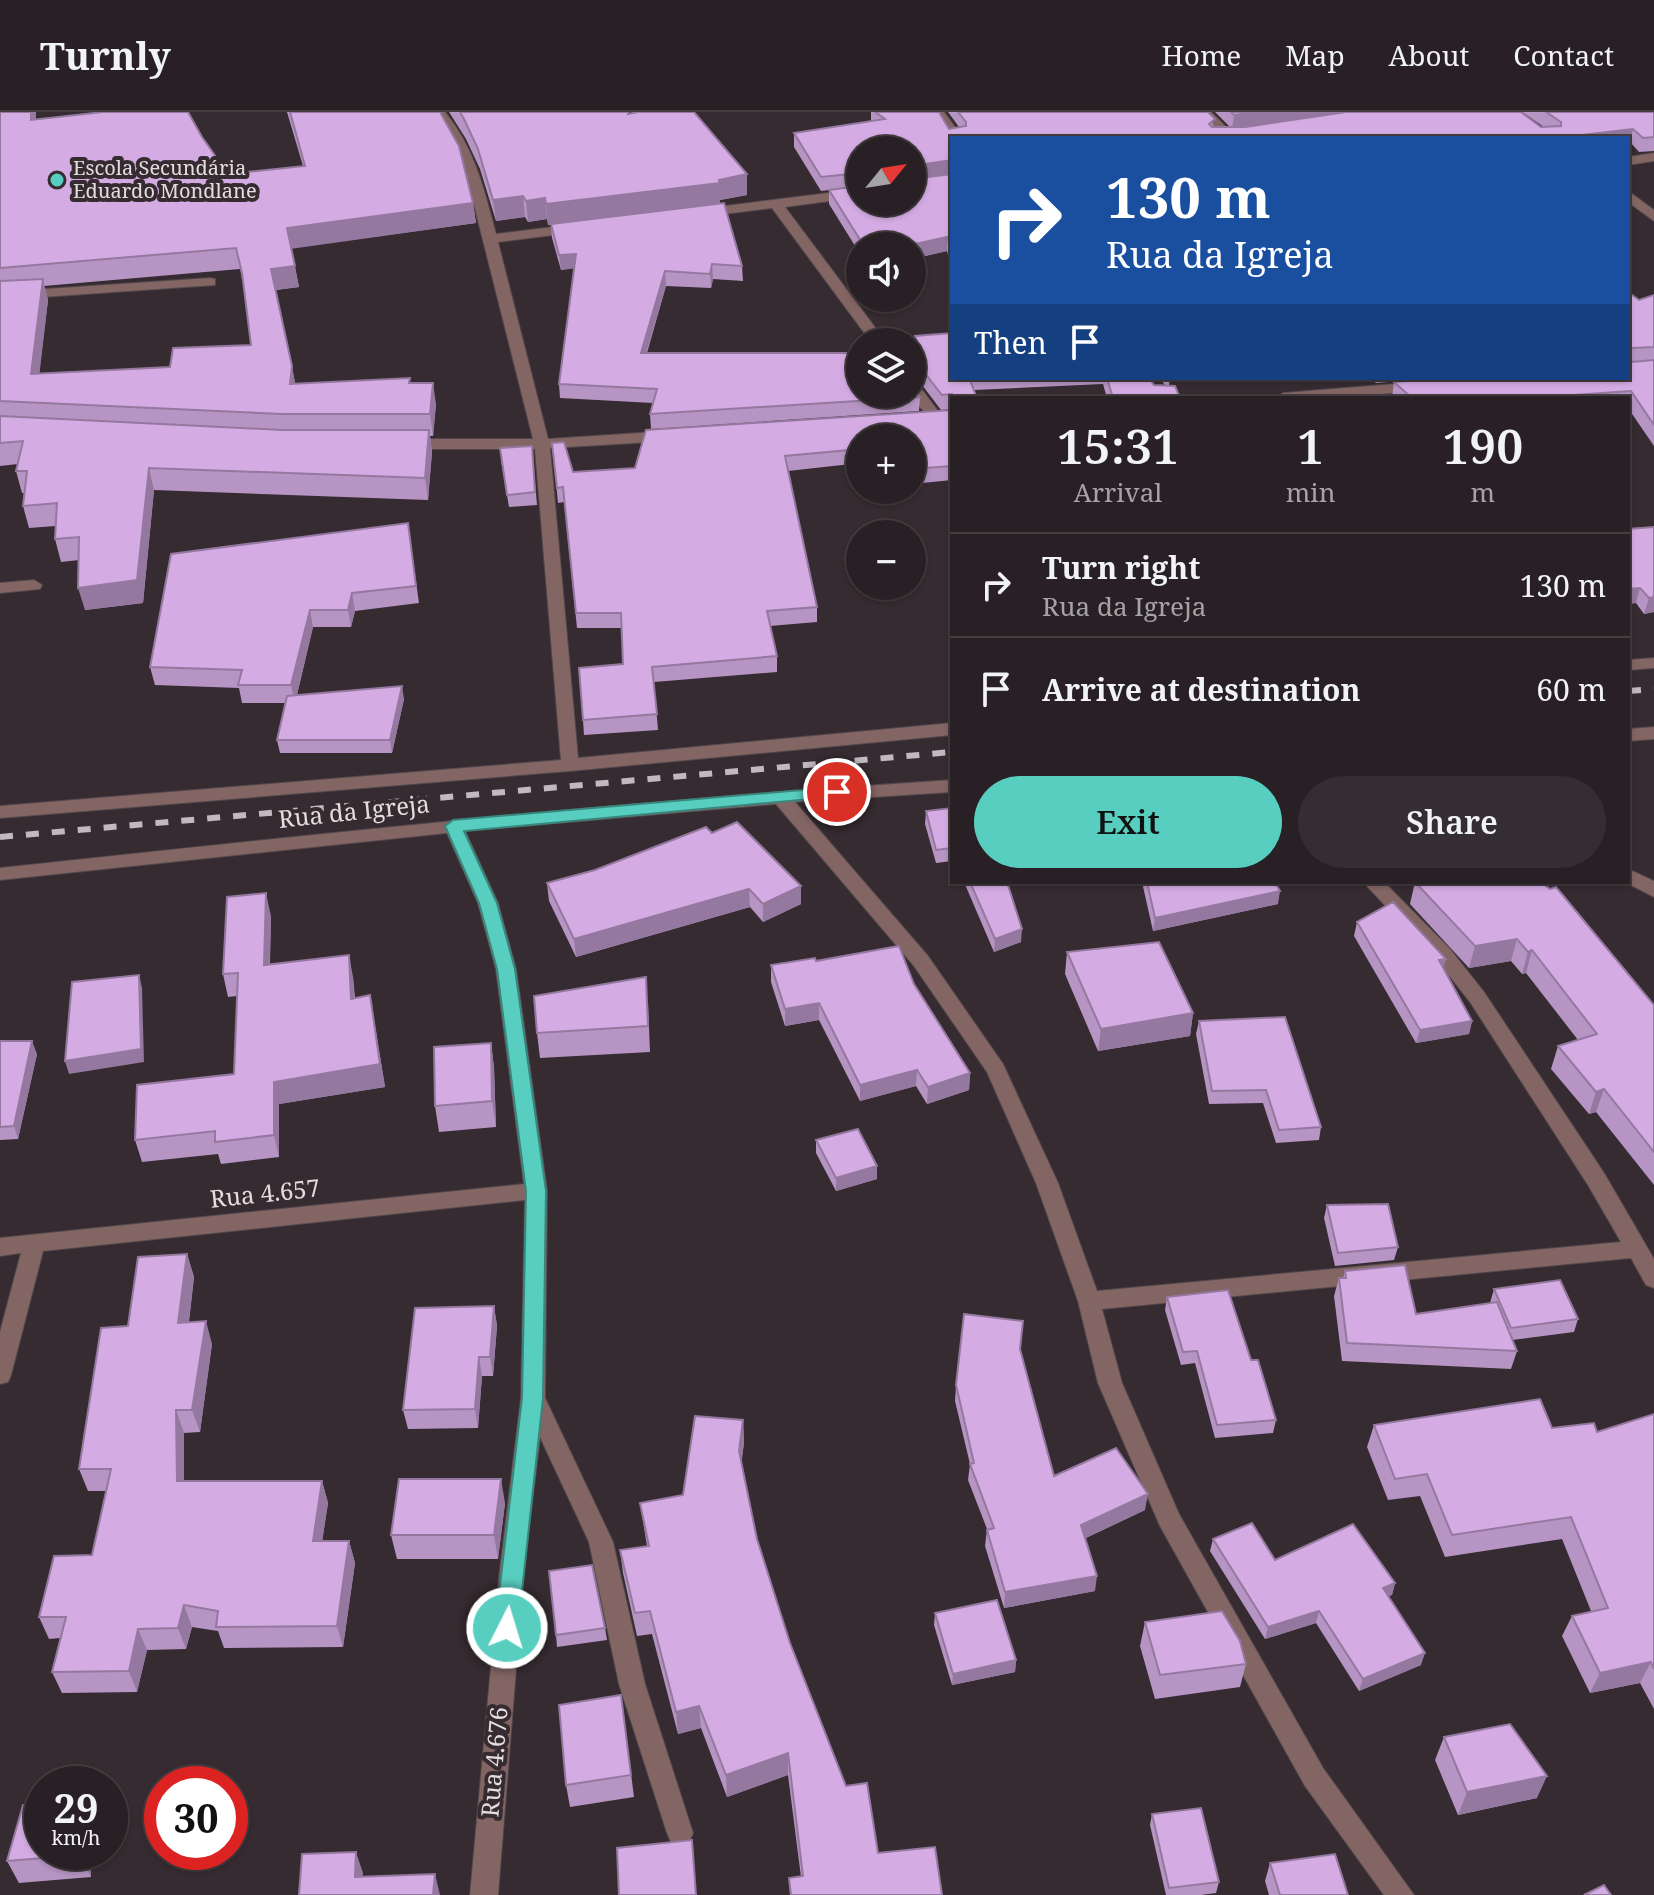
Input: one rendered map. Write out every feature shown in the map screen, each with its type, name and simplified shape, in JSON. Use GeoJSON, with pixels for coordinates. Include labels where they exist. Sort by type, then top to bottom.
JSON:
{"type":"FeatureCollection","features":[{"type":"Feature","properties":{"kind":"street"},"geometry":{"type":"LineString","coordinates":[[438,112],[454,132],[471,165],[542,444],[570,765]]}},
{"type":"Feature","properties":{"kind":"street"},"geometry":{"type":"LineString","coordinates":[[938,112],[955,136]]}},
{"type":"Feature","properties":{"kind":"street"},"geometry":{"type":"LineString","coordinates":[[1204,112],[1229,136]]}},
{"type":"Feature","properties":{"kind":"street"},"geometry":{"type":"LineString","coordinates":[[1630,161],[1654,157]]}},
{"type":"Feature","properties":{"kind":"street"},"geometry":{"type":"LineString","coordinates":[[686,215],[846,195]]}},
{"type":"Feature","properties":{"kind":"street"},"geometry":{"type":"LineString","coordinates":[[1630,197],[1654,217]]}},
{"type":"Feature","properties":{"kind":"street"},"geometry":{"type":"LineString","coordinates":[[776,204],[869,328]]}},
{"type":"Feature","properties":{"kind":"street"},"geometry":{"type":"LineString","coordinates":[[490,239],[596,226]]}},
{"type":"Feature","properties":{"kind":"street"},"geometry":{"type":"LineString","coordinates":[[0,296],[210,282]]}},
{"type":"Feature","properties":{"kind":"street"},"geometry":{"type":"LineString","coordinates":[[1308,396],[1436,386]]}},
{"type":"Feature","properties":{"kind":"street"},"geometry":{"type":"LineString","coordinates":[[391,444],[542,444],[684,435]]}},
{"type":"Feature","properties":{"kind":"street"},"geometry":{"type":"LineString","coordinates":[[0,588],[34,585]]}},
{"type":"Feature","properties":{"kind":"street"},"geometry":{"type":"LineString","coordinates":[[1630,665],[1654,663]]}},
{"type":"Feature","properties":{"kind":"street"},"geometry":{"type":"LineString","coordinates":[[0,812],[570,765],[950,729]]}},
{"type":"Feature","properties":{"kind":"street"},"geometry":{"type":"LineString","coordinates":[[1630,735],[1654,733]]}},
{"type":"Feature","properties":{"kind":"street","name":"Rua da Igreja"},"geometry":{"type":"LineString","coordinates":[[0,874],[453,826],[779,796],[950,786]]}},
{"type":"Feature","properties":{"kind":"street"},"geometry":{"type":"LineString","coordinates":[[779,796],[921,961],[996,1069],[1047,1183],[1089,1301],[1110,1383],[1169,1519],[1314,1777],[1400,1895]]}},
{"type":"Feature","properties":{"kind":"street","name":"Rua 4.676"},"geometry":{"type":"LineString","coordinates":[[453,826],[488,903],[506,969],[536,1191],[533,1398],[512,1569],[484,1895]]}},
{"type":"Feature","properties":{"kind":"street"},"geometry":{"type":"LineString","coordinates":[[1630,876],[1654,890]]}},
{"type":"Feature","properties":{"kind":"street"},"geometry":{"type":"LineString","coordinates":[[1375,884],[1443,954],[1477,997],[1596,1179],[1654,1279]]}},
{"type":"Feature","properties":{"kind":"street","name":"Rua 4.657"},"geometry":{"type":"LineString","coordinates":[[0,1247],[536,1191]]}},
{"type":"Feature","properties":{"kind":"street"},"geometry":{"type":"LineString","coordinates":[[0,1375],[34,1245]]}},
{"type":"Feature","properties":{"kind":"street"},"geometry":{"type":"LineString","coordinates":[[1089,1301],[1636,1249]]}},
{"type":"Feature","properties":{"kind":"street"},"geometry":{"type":"LineString","coordinates":[[533,1398],[601,1542],[632,1684],[680,1833]]}},
{"type":"Feature","properties":{"kind":"building"},"geometry":{"type":"Polygon","coordinates":[[[0,112],[31,112],[31,120],[103,112],[188,112],[228,174],[305,166],[290,112],[440,112],[459,146],[473,203],[287,228],[295,266],[271,269],[292,366],[290,384],[410,378],[409,383],[433,383],[430,414],[282,414],[0,401],[0,281],[43,279],[31,374],[170,367],[173,348],[251,345],[236,248],[0,268],[0,112]]]}},
{"type":"Feature","properties":{"kind":"building"},"geometry":{"type":"Polygon","coordinates":[[[460,112],[694,112],[747,174],[719,180],[720,183],[546,204],[545,198],[526,201],[523,196],[493,200],[478,149],[460,112]]]}},
{"type":"Feature","properties":{"kind":"building"},"geometry":{"type":"Polygon","coordinates":[[[875,112],[939,112],[949,129],[966,126],[958,112],[1208,112],[1215,119],[1209,124],[1212,127],[1245,127],[1346,112],[1521,112],[1541,127],[1561,126],[1561,122],[1546,112],[1654,112],[1654,137],[1643,138],[1633,129],[1573,136],[950,136],[950,160],[926,164],[926,136],[846,136],[846,174],[821,177],[794,133],[885,119],[875,112]]]}},
{"type":"Feature","properties":{"kind":"building"},"geometry":{"type":"Polygon","coordinates":[[[950,174],[950,248],[947,237],[926,242],[926,232],[855,232],[829,190],[846,188],[846,216],[926,216],[926,177],[950,174]]]}},
{"type":"Feature","properties":{"kind":"building"},"geometry":{"type":"Polygon","coordinates":[[[724,203],[742,266],[712,264],[710,274],[665,271],[641,353],[846,353],[846,402],[650,414],[657,389],[559,384],[576,254],[559,255],[551,224],[724,203]]]}},
{"type":"Feature","properties":{"kind":"building"},"geometry":{"type":"Polygon","coordinates":[[[1630,293],[1639,300],[1654,295],[1654,347],[1630,350],[1630,293]]]}},
{"type":"Feature","properties":{"kind":"building"},"geometry":{"type":"Polygon","coordinates":[[[950,333],[950,380],[970,380],[976,396],[942,395],[926,375],[926,335],[950,333]]]}},
{"type":"Feature","properties":{"kind":"building"},"geometry":{"type":"Polygon","coordinates":[[[1630,355],[1632,362],[1654,360],[1654,425],[1631,391],[1558,396],[1410,396],[1394,382],[1630,380],[1630,355]]]}},
{"type":"Feature","properties":{"kind":"building"},"geometry":{"type":"Polygon","coordinates":[[[1108,380],[1150,380],[1154,385],[1175,386],[1179,396],[1112,396],[1108,380]]]}},
{"type":"Feature","properties":{"kind":"building"},"geometry":{"type":"Polygon","coordinates":[[[950,410],[950,466],[926,468],[926,424],[846,424],[846,450],[785,456],[817,607],[767,611],[777,656],[652,667],[657,714],[583,720],[579,668],[623,664],[621,613],[576,613],[563,487],[557,488],[552,443],[564,442],[573,472],[635,468],[646,430],[950,410]]]}},
{"type":"Feature","properties":{"kind":"building"},"geometry":{"type":"Polygon","coordinates":[[[0,416],[282,430],[429,430],[425,478],[149,468],[137,580],[78,588],[79,537],[55,539],[57,503],[23,506],[27,471],[16,471],[23,441],[0,443],[0,416]]]}},
{"type":"Feature","properties":{"kind":"building"},"geometry":{"type":"Polygon","coordinates":[[[532,446],[535,492],[507,495],[500,448],[532,446]]]}},
{"type":"Feature","properties":{"kind":"building"},"geometry":{"type":"Polygon","coordinates":[[[408,523],[416,586],[352,593],[348,610],[310,610],[291,685],[238,685],[242,670],[150,667],[171,554],[408,523]]]}},
{"type":"Feature","properties":{"kind":"building"},"geometry":{"type":"Polygon","coordinates":[[[1654,527],[1654,597],[1649,598],[1640,588],[1630,589],[1630,529],[1654,527]]]}},
{"type":"Feature","properties":{"kind":"building"},"geometry":{"type":"Polygon","coordinates":[[[402,686],[390,740],[277,740],[287,696],[402,686]]]}},
{"type":"Feature","properties":{"kind":"building"},"geometry":{"type":"Polygon","coordinates":[[[950,808],[950,848],[936,850],[926,811],[950,808]]]}},
{"type":"Feature","properties":{"kind":"building"},"geometry":{"type":"Polygon","coordinates":[[[737,822],[801,886],[763,904],[749,889],[574,939],[547,883],[595,870],[706,827],[712,833],[737,822]]]}},
{"type":"Feature","properties":{"kind":"building"},"geometry":{"type":"Polygon","coordinates":[[[971,884],[1008,884],[1022,929],[995,939],[971,884]]]}},
{"type":"Feature","properties":{"kind":"building"},"geometry":{"type":"Polygon","coordinates":[[[1147,884],[1276,884],[1280,891],[1155,918],[1147,884]]]}},
{"type":"Feature","properties":{"kind":"building"},"geometry":{"type":"Polygon","coordinates":[[[1417,884],[1543,884],[1550,889],[1556,887],[1654,1005],[1654,1152],[1604,1089],[1596,1092],[1558,1046],[1597,1034],[1532,950],[1528,952],[1517,939],[1475,946],[1417,884]]]}},
{"type":"Feature","properties":{"kind":"building"},"geometry":{"type":"Polygon","coordinates":[[[266,893],[264,965],[349,955],[351,999],[370,995],[380,1064],[274,1082],[274,1135],[215,1142],[215,1131],[135,1140],[137,1085],[234,1074],[238,973],[223,974],[227,897],[266,893]]]}},
{"type":"Feature","properties":{"kind":"building"},"geometry":{"type":"Polygon","coordinates":[[[1393,902],[1446,959],[1439,960],[1472,1021],[1420,1030],[1357,922],[1393,902]]]}},
{"type":"Feature","properties":{"kind":"building"},"geometry":{"type":"Polygon","coordinates":[[[1159,942],[1193,1013],[1101,1029],[1067,952],[1159,942]]]}},
{"type":"Feature","properties":{"kind":"building"},"geometry":{"type":"Polygon","coordinates":[[[899,946],[914,984],[970,1073],[928,1087],[917,1070],[860,1085],[819,1003],[785,1009],[771,965],[815,958],[816,961],[899,946]]]}},
{"type":"Feature","properties":{"kind":"building"},"geometry":{"type":"Polygon","coordinates":[[[139,975],[141,1049],[65,1061],[72,982],[139,975]]]}},
{"type":"Feature","properties":{"kind":"building"},"geometry":{"type":"Polygon","coordinates":[[[646,977],[648,1026],[537,1033],[534,996],[646,977]]]}},
{"type":"Feature","properties":{"kind":"building"},"geometry":{"type":"Polygon","coordinates":[[[1285,1017],[1321,1127],[1279,1130],[1266,1090],[1212,1091],[1199,1021],[1285,1017]]]}},
{"type":"Feature","properties":{"kind":"building"},"geometry":{"type":"Polygon","coordinates":[[[0,1041],[32,1041],[14,1126],[0,1127],[0,1041]]]}},
{"type":"Feature","properties":{"kind":"building"},"geometry":{"type":"Polygon","coordinates":[[[491,1043],[492,1101],[435,1106],[434,1047],[491,1043]]]}},
{"type":"Feature","properties":{"kind":"building"},"geometry":{"type":"Polygon","coordinates":[[[858,1129],[877,1166],[836,1178],[816,1140],[858,1129]]]}},
{"type":"Feature","properties":{"kind":"building"},"geometry":{"type":"Polygon","coordinates":[[[1388,1204],[1398,1247],[1338,1253],[1327,1205],[1388,1204]]]}},
{"type":"Feature","properties":{"kind":"building"},"geometry":{"type":"Polygon","coordinates":[[[187,1254],[178,1323],[206,1321],[192,1410],[176,1410],[177,1481],[322,1481],[313,1541],[349,1541],[337,1626],[216,1627],[218,1611],[184,1605],[178,1628],[138,1629],[129,1671],[52,1672],[66,1617],[39,1617],[54,1556],[92,1555],[111,1469],[79,1469],[101,1328],[128,1326],[138,1257],[187,1254]]]}},
{"type":"Feature","properties":{"kind":"building"},"geometry":{"type":"Polygon","coordinates":[[[1405,1265],[1416,1314],[1497,1302],[1517,1351],[1347,1343],[1339,1278],[1346,1278],[1345,1271],[1405,1265]]]}},
{"type":"Feature","properties":{"kind":"building"},"geometry":{"type":"Polygon","coordinates":[[[1560,1280],[1578,1319],[1511,1328],[1494,1289],[1560,1280]]]}},
{"type":"Feature","properties":{"kind":"building"},"geometry":{"type":"Polygon","coordinates":[[[1228,1290],[1251,1360],[1258,1360],[1276,1420],[1217,1425],[1197,1351],[1183,1352],[1167,1297],[1228,1290]]]}},
{"type":"Feature","properties":{"kind":"building"},"geometry":{"type":"Polygon","coordinates":[[[494,1306],[490,1357],[479,1357],[475,1409],[403,1410],[415,1308],[494,1306]]]}},
{"type":"Feature","properties":{"kind":"building"},"geometry":{"type":"Polygon","coordinates":[[[964,1314],[1023,1321],[1020,1349],[1054,1476],[1116,1448],[1148,1494],[1081,1525],[1097,1576],[1005,1592],[987,1530],[994,1528],[970,1464],[974,1463],[956,1385],[964,1314]]]}},
{"type":"Feature","properties":{"kind":"building"},"geometry":{"type":"Polygon","coordinates":[[[1540,1399],[1552,1428],[1594,1423],[1597,1432],[1654,1414],[1654,1669],[1651,1662],[1600,1673],[1572,1616],[1608,1608],[1571,1517],[1452,1535],[1427,1474],[1395,1479],[1374,1425],[1540,1399]]]}},
{"type":"Feature","properties":{"kind":"building"},"geometry":{"type":"Polygon","coordinates":[[[695,1416],[743,1420],[739,1451],[757,1539],[790,1643],[846,1786],[867,1783],[878,1853],[935,1847],[942,1895],[791,1895],[789,1878],[803,1876],[788,1753],[726,1775],[699,1706],[676,1712],[650,1611],[635,1613],[620,1550],[649,1546],[640,1503],[683,1495],[695,1416]]]}},
{"type":"Feature","properties":{"kind":"building"},"geometry":{"type":"Polygon","coordinates":[[[399,1479],[501,1479],[494,1535],[391,1535],[399,1479]]]}},
{"type":"Feature","properties":{"kind":"building"},"geometry":{"type":"Polygon","coordinates":[[[1252,1523],[1275,1560],[1353,1524],[1395,1583],[1383,1588],[1425,1653],[1363,1679],[1319,1611],[1268,1627],[1213,1539],[1252,1523]]]}},
{"type":"Feature","properties":{"kind":"building"},"geometry":{"type":"Polygon","coordinates":[[[592,1565],[605,1628],[556,1635],[549,1571],[592,1565]]]}},
{"type":"Feature","properties":{"kind":"building"},"geometry":{"type":"Polygon","coordinates":[[[997,1600],[1016,1660],[953,1674],[935,1613],[997,1600]]]}},
{"type":"Feature","properties":{"kind":"building"},"geometry":{"type":"Polygon","coordinates":[[[1222,1611],[1240,1641],[1246,1664],[1160,1675],[1145,1622],[1222,1611]]]}},
{"type":"Feature","properties":{"kind":"building"},"geometry":{"type":"Polygon","coordinates":[[[621,1695],[631,1775],[566,1785],[559,1705],[621,1695]]]}},
{"type":"Feature","properties":{"kind":"building"},"geometry":{"type":"Polygon","coordinates":[[[1510,1724],[1547,1776],[1467,1792],[1444,1737],[1510,1724]]]}},
{"type":"Feature","properties":{"kind":"building"},"geometry":{"type":"Polygon","coordinates":[[[23,1805],[24,1805],[24,1860],[7,1861],[23,1805]]]}},
{"type":"Feature","properties":{"kind":"building"},"geometry":{"type":"Polygon","coordinates":[[[1201,1808],[1219,1882],[1169,1888],[1152,1814],[1201,1808]]]}},
{"type":"Feature","properties":{"kind":"building"},"geometry":{"type":"Polygon","coordinates":[[[692,1840],[696,1895],[619,1895],[617,1848],[692,1840]]]}},
{"type":"Feature","properties":{"kind":"building"},"geometry":{"type":"Polygon","coordinates":[[[356,1852],[355,1877],[435,1874],[433,1895],[299,1895],[302,1854],[356,1852]]]}},
{"type":"Feature","properties":{"kind":"building"},"geometry":{"type":"Polygon","coordinates":[[[1335,1854],[1348,1895],[1280,1895],[1270,1863],[1335,1854]]]}},
{"type":"Feature","properties":{"kind":"building"},"geometry":{"type":"Polygon","coordinates":[[[1604,1885],[1611,1895],[1584,1895],[1604,1885]]]}},
{"type":"Feature","properties":{"kind":"railway"},"geometry":{"type":"LineString","coordinates":[[1630,691],[1654,689]]}},
{"type":"Feature","properties":{"kind":"railway"},"geometry":{"type":"LineString","coordinates":[[0,837],[950,752]]}},
{"type":"Feature","properties":{"kind":"place","name":"Escola Secundária Eduardo Mondlane"},"geometry":{"type":"Point","coordinates":[57,180]}},
{"type":"Feature","properties":{"kind":"route"},"geometry":{"type":"LineString","coordinates":[[507,1628],[533,1398],[536,1191],[506,969],[488,903],[453,826],[837,792]]}}]}
